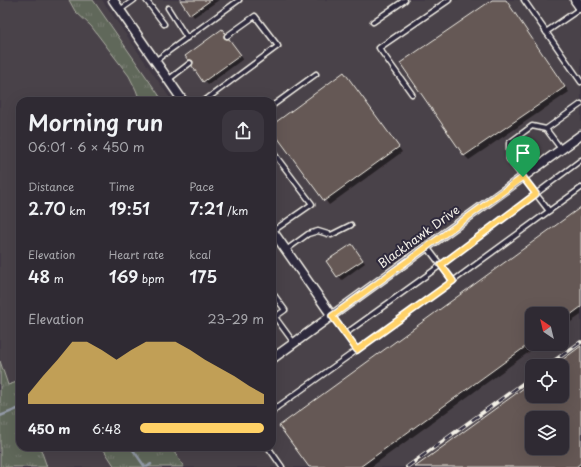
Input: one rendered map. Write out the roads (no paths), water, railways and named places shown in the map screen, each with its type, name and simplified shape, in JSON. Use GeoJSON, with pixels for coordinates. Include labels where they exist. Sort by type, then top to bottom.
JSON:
{"type":"FeatureCollection","features":[{"type":"Feature","properties":{"kind":"street"},"geometry":{"type":"LineString","coordinates":[[113,0],[180,97]]}},
{"type":"Feature","properties":{"kind":"street"},"geometry":{"type":"LineString","coordinates":[[576,0],[581,7]]}},
{"type":"Feature","properties":{"kind":"street","name":"Blackhawk Drive"},"geometry":{"type":"LineString","coordinates":[[276,356],[581,135]]}},
{"type":"Feature","properties":{"kind":"street"},"geometry":{"type":"LineString","coordinates":[[276,236],[332,316]]}},
{"type":"Feature","properties":{"kind":"lane"},"geometry":{"type":"LineString","coordinates":[[120,10],[134,0]]}},
{"type":"Feature","properties":{"kind":"lane"},"geometry":{"type":"LineString","coordinates":[[146,0],[164,24]]}},
{"type":"Feature","properties":{"kind":"lane"},"geometry":{"type":"LineString","coordinates":[[155,61],[240,0]]}},
{"type":"Feature","properties":{"kind":"lane"},"geometry":{"type":"LineString","coordinates":[[373,22],[405,0]]}},
{"type":"Feature","properties":{"kind":"lane"},"geometry":{"type":"LineString","coordinates":[[412,94],[380,48],[449,0]]}},
{"type":"Feature","properties":{"kind":"lane"},"geometry":{"type":"LineString","coordinates":[[524,0],[581,82]]}},
{"type":"Feature","properties":{"kind":"lane"},"geometry":{"type":"LineString","coordinates":[[546,32],[581,7]]}},
{"type":"Feature","properties":{"kind":"lane"},"geometry":{"type":"LineString","coordinates":[[168,8],[187,38]]}},
{"type":"Feature","properties":{"kind":"lane"},"geometry":{"type":"LineString","coordinates":[[209,97],[278,46],[255,16],[227,36]]}},
{"type":"Feature","properties":{"kind":"lane"},"geometry":{"type":"LineString","coordinates":[[168,80],[190,63]]}},
{"type":"Feature","properties":{"kind":"lane"},"geometry":{"type":"LineString","coordinates":[[276,103],[316,74]]}},
{"type":"Feature","properties":{"kind":"lane"},"geometry":{"type":"LineString","coordinates":[[546,129],[581,104]]}},
{"type":"Feature","properties":{"kind":"lane"},"geometry":{"type":"LineString","coordinates":[[549,211],[509,159],[509,143],[532,126],[546,129],[561,149]]}},
{"type":"Feature","properties":{"kind":"lane"},"geometry":{"type":"LineString","coordinates":[[276,156],[312,204],[276,227]]}},
{"type":"Feature","properties":{"kind":"lane"},"geometry":{"type":"LineString","coordinates":[[345,334],[441,265],[581,160]]}},
{"type":"Feature","properties":{"kind":"lane"},"geometry":{"type":"LineString","coordinates":[[276,408],[581,188]]}},
{"type":"Feature","properties":{"kind":"lane"},"geometry":{"type":"LineString","coordinates":[[286,250],[308,234],[318,231],[331,235],[351,225]]}},
{"type":"Feature","properties":{"kind":"lane"},"geometry":{"type":"LineString","coordinates":[[427,247],[453,281]]}},
{"type":"Feature","properties":{"kind":"lane"},"geometry":{"type":"LineString","coordinates":[[276,298],[285,310],[276,317]]}},
{"type":"Feature","properties":{"kind":"lane"},"geometry":{"type":"LineString","coordinates":[[332,316],[357,350]]}},
{"type":"Feature","properties":{"kind":"lane"},"geometry":{"type":"LineString","coordinates":[[276,320],[294,343]]}},
{"type":"Feature","properties":{"kind":"lane"},"geometry":{"type":"LineString","coordinates":[[271,451],[282,467]]}},
{"type":"Feature","properties":{"kind":"waterway"},"geometry":{"type":"LineString","coordinates":[[0,416],[16,410]]}},
{"type":"Feature","properties":{"kind":"waterway"},"geometry":{"type":"LineString","coordinates":[[134,451],[145,467]]}},
{"type":"Feature","properties":{"kind":"waterway"},"geometry":{"type":"LineString","coordinates":[[147,467],[151,464]]}},
{"type":"Feature","properties":{"kind":"railway"},"geometry":{"type":"LineString","coordinates":[[557,359],[581,342]]}},
{"type":"Feature","properties":{"kind":"railway"},"geometry":{"type":"LineString","coordinates":[[407,467],[525,382]]}}]}
